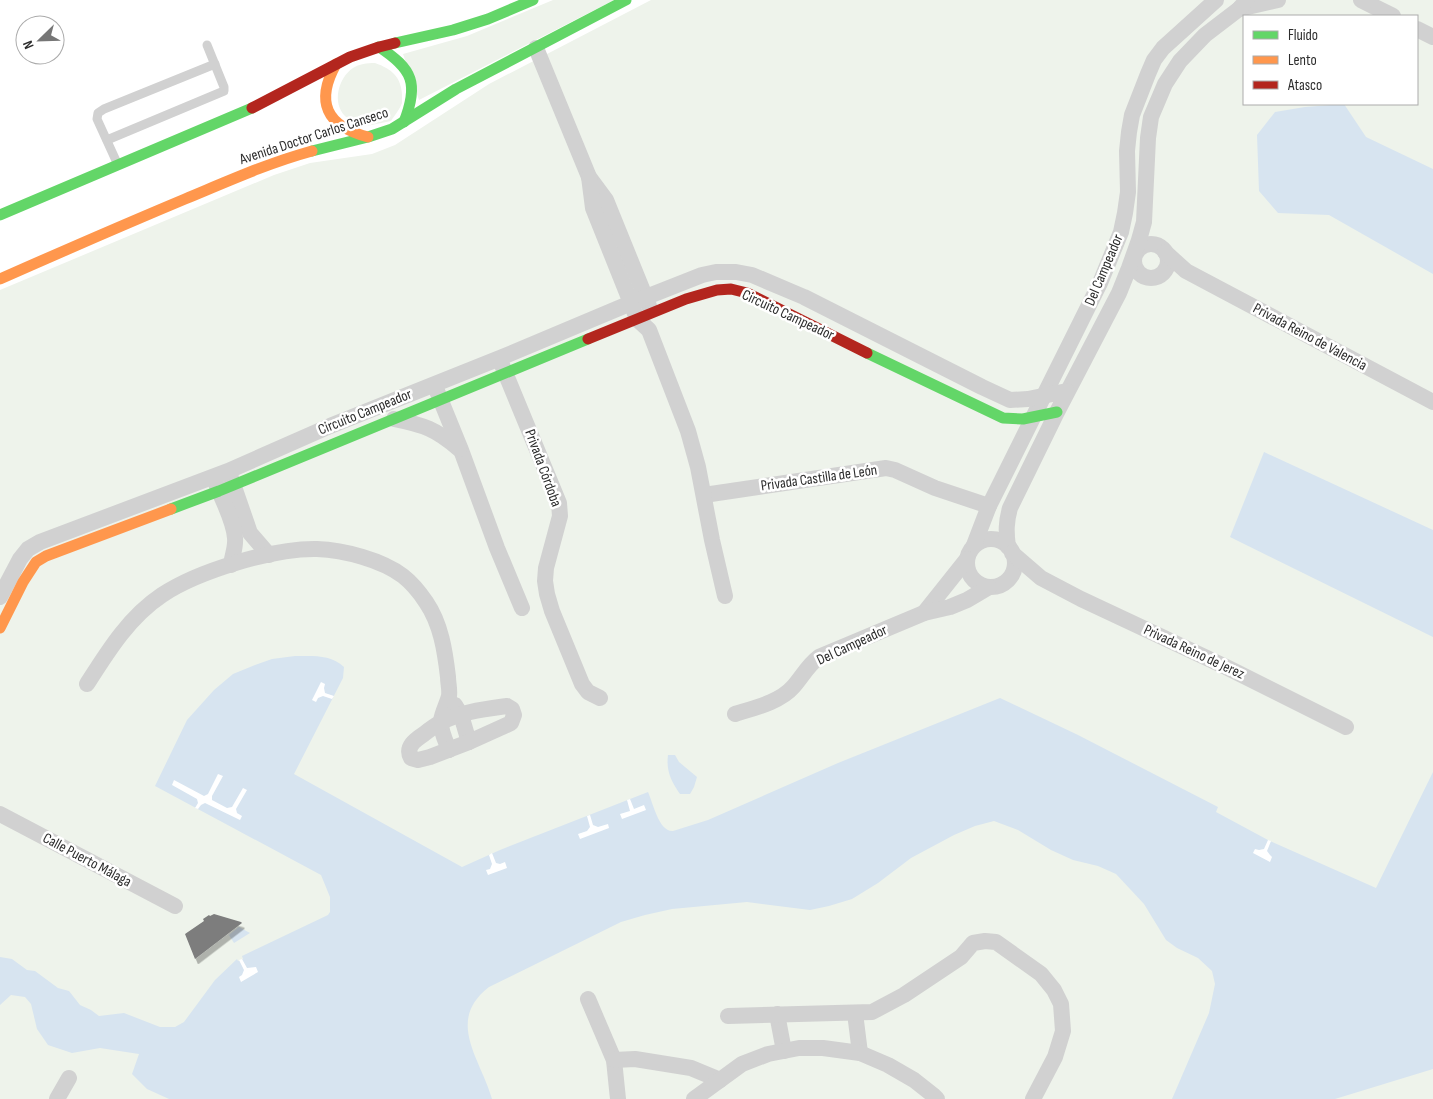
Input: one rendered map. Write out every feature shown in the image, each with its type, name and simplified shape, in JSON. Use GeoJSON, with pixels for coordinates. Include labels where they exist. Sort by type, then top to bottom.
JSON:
{"type":"FeatureCollection","features":[{"type":"Feature","properties":{"kind":"main road"},"geometry":{"type":"LineString","coordinates":[[0,215],[248,110],[336,64],[364,52],[453,30],[533,0]]}},
{"type":"Feature","properties":{"kind":"main road","name":"Avenida Doctor Carlos Canseco"},"geometry":{"type":"LineString","coordinates":[[0,279],[247,173],[290,157],[379,134],[404,122],[456,89],[626,0]]}},
{"type":"Feature","properties":{"kind":"main road"},"geometry":{"type":"LineString","coordinates":[[379,47],[402,64],[410,76],[413,99],[404,122]]}},
{"type":"Feature","properties":{"kind":"main road"},"geometry":{"type":"LineString","coordinates":[[336,64],[329,74],[325,86],[325,99],[329,111],[335,122],[344,130],[356,136],[368,137]]}},
{"type":"Feature","properties":{"kind":"main road","name":"Circuito Campeador"},"geometry":{"type":"LineString","coordinates":[[224,481],[394,419],[646,321],[686,299],[717,290],[731,289],[747,292],[839,339],[1003,418],[1010,420],[1057,412]]}},
{"type":"Feature","properties":{"kind":"main road"},"geometry":{"type":"LineString","coordinates":[[0,628],[23,582],[32,556]]}},
{"type":"Feature","properties":{"kind":"street","name":"Del Campeador"},"geometry":{"type":"LineString","coordinates":[[924,612],[970,552],[989,506],[1089,305],[1121,232],[1128,192],[1127,159],[1132,115],[1154,60],[1163,48],[1216,0]]}},
{"type":"Feature","properties":{"kind":"street"},"geometry":{"type":"LineString","coordinates":[[1243,4],[1278,0]]}},
{"type":"Feature","properties":{"kind":"street"},"geometry":{"type":"LineString","coordinates":[[1361,0],[1390,15]]}},
{"type":"Feature","properties":{"kind":"street","name":"Del Campeador"},"geometry":{"type":"LineString","coordinates":[[1010,550],[1005,532],[1010,508],[1119,293],[1134,256],[1144,222],[1148,138],[1151,117],[1165,84],[1180,61],[1205,35],[1243,4]]}},
{"type":"Feature","properties":{"kind":"street"},"geometry":{"type":"LineString","coordinates":[[1418,30],[1433,37]]}},
{"type":"Feature","properties":{"kind":"street"},"geometry":{"type":"LineString","coordinates":[[536,48],[589,177],[606,200],[646,297],[646,321]]}},
{"type":"Feature","properties":{"kind":"street"},"geometry":{"type":"LineString","coordinates":[[589,177],[593,208],[631,303],[646,321],[688,431],[704,495],[725,596]]}},
{"type":"Feature","properties":{"kind":"street","name":"Del Campeador"},"geometry":{"type":"LineString","coordinates":[[1145,206],[1149,222],[1164,250]]}},
{"type":"Feature","properties":{"kind":"street"},"geometry":{"type":"LineString","coordinates":[[1121,232],[1134,256],[1134,265],[1141,276],[1155,277],[1173,270],[1186,271]]}},
{"type":"Feature","properties":{"kind":"street"},"geometry":{"type":"LineString","coordinates":[[1105,269],[1134,256],[1142,246],[1155,244],[1164,250],[1168,264],[1155,277]]}},
{"type":"Feature","properties":{"kind":"street","name":"Privada Reino de Valencia"},"geometry":{"type":"LineString","coordinates":[[1164,250],[1186,271],[1433,402]]}},
{"type":"Feature","properties":{"kind":"street"},"geometry":{"type":"LineString","coordinates":[[716,272],[717,290]]}},
{"type":"Feature","properties":{"kind":"street","name":"Circuito Campeador"},"geometry":{"type":"LineString","coordinates":[[0,597],[20,559],[32,556],[40,542],[224,481],[330,426],[646,297],[702,275],[716,272],[736,272],[752,275],[804,297],[1010,400],[1028,399],[1068,391]]}},
{"type":"Feature","properties":{"kind":"street","name":"Del Campeador"},"geometry":{"type":"LineString","coordinates":[[1119,293],[1138,282],[1155,277]]}},
{"type":"Feature","properties":{"kind":"street"},"geometry":{"type":"LineString","coordinates":[[839,339],[849,321]]}},
{"type":"Feature","properties":{"kind":"street","name":"Privada Córdoba"},"geometry":{"type":"LineString","coordinates":[[500,358],[559,503],[560,516],[546,568],[547,594],[552,611],[582,684],[588,692],[600,698]]}},
{"type":"Feature","properties":{"kind":"street"},"geometry":{"type":"LineString","coordinates":[[434,384],[522,608]]}},
{"type":"Feature","properties":{"kind":"street"},"geometry":{"type":"LineString","coordinates":[[1003,418],[1014,436],[1017,450]]}},
{"type":"Feature","properties":{"kind":"street"},"geometry":{"type":"LineString","coordinates":[[394,419],[429,428],[444,436],[461,450]]}},
{"type":"Feature","properties":{"kind":"street","name":"Privada Castilla de León"},"geometry":{"type":"LineString","coordinates":[[704,495],[886,468],[896,470],[935,488],[989,506]]}},
{"type":"Feature","properties":{"kind":"street"},"geometry":{"type":"LineString","coordinates":[[224,481],[250,533],[268,555]]}},
{"type":"Feature","properties":{"kind":"street"},"geometry":{"type":"LineString","coordinates":[[224,481],[235,537],[231,565]]}},
{"type":"Feature","properties":{"kind":"street"},"geometry":{"type":"LineString","coordinates":[[997,585],[1011,577],[1014,569],[1014,561],[1010,550],[1002,542],[988,539],[980,541],[970,552],[967,567],[970,575],[982,586],[997,585],[1018,580],[1041,578]]}},
{"type":"Feature","properties":{"kind":"street"},"geometry":{"type":"LineString","coordinates":[[87,684],[112,644],[135,618],[162,595],[183,584],[207,573],[268,555],[317,549],[347,553],[383,565],[403,576],[427,602],[437,624],[445,650],[449,695],[441,722],[449,750]]}},
{"type":"Feature","properties":{"kind":"street","name":"Privada Reino de Jerez"},"geometry":{"type":"LineString","coordinates":[[1010,550],[1041,578],[1346,727]]}},
{"type":"Feature","properties":{"kind":"street","name":"Del Campeador"},"geometry":{"type":"LineString","coordinates":[[735,714],[763,705],[791,689],[811,663],[820,657],[924,612],[950,607],[997,585]]}},
{"type":"Feature","properties":{"kind":"street"},"geometry":{"type":"LineString","coordinates":[[449,695],[461,715],[469,742]]}},
{"type":"Feature","properties":{"kind":"street"},"geometry":{"type":"LineString","coordinates":[[507,706],[514,715],[511,723],[469,742],[418,760],[411,758],[409,746],[417,738],[441,722],[461,715],[482,709],[507,706]]}},
{"type":"Feature","properties":{"kind":"street","name":"Calle Puerto Málaga"},"geometry":{"type":"LineString","coordinates":[[0,814],[175,906]]}},
{"type":"Feature","properties":{"kind":"street"},"geometry":{"type":"LineString","coordinates":[[728,1016],[872,1012],[904,995],[961,957],[974,943],[984,941],[996,942],[1041,974],[1054,990],[1061,1004],[1063,1031],[1055,1057],[1033,1099]]}},
{"type":"Feature","properties":{"kind":"street"},"geometry":{"type":"LineString","coordinates":[[588,999],[614,1060],[618,1099]]}},
{"type":"Feature","properties":{"kind":"street"},"geometry":{"type":"LineString","coordinates":[[855,1013],[860,1053]]}},
{"type":"Feature","properties":{"kind":"street"},"geometry":{"type":"LineString","coordinates":[[777,1014],[784,1051]]}},
{"type":"Feature","properties":{"kind":"street"},"geometry":{"type":"LineString","coordinates":[[694,1099],[742,1064],[768,1054],[799,1048],[822,1048],[860,1053],[888,1065],[914,1080],[937,1099]]}},
{"type":"Feature","properties":{"kind":"street"},"geometry":{"type":"LineString","coordinates":[[614,1060],[635,1059],[690,1068],[720,1080]]}},
{"type":"Feature","properties":{"kind":"street"},"geometry":{"type":"LineString","coordinates":[[57,1099],[69,1078]]}},
{"type":"Feature","properties":{"kind":"lane"},"geometry":{"type":"LineString","coordinates":[[107,140],[224,91],[207,45]]}},
{"type":"Feature","properties":{"kind":"lane"},"geometry":{"type":"LineString","coordinates":[[119,165],[98,119],[98,113],[215,64]]}},
{"type":"Feature","properties":{"kind":"shaded area"},"geometry":{"type":"Polygon","coordinates":[[[553,0],[614,0],[419,100],[403,54],[467,36],[553,0]]]}},
{"type":"Feature","properties":{"kind":"shaded area"},"geometry":{"type":"Polygon","coordinates":[[[651,0],[1433,0],[1433,1099],[0,1099],[0,290],[274,175],[310,163],[372,154],[395,145],[489,84],[651,0]]]}},
{"type":"Feature","properties":{"kind":"shaded area"},"geometry":{"type":"Polygon","coordinates":[[[375,63],[391,71],[398,79],[402,103],[391,121],[362,127],[345,116],[341,111],[338,91],[340,84],[353,68],[363,64],[375,63]]]}},
{"type":"Feature","properties":{"kind":"shaded area"},"geometry":{"type":"Polygon","coordinates":[[[1345,105],[1366,137],[1433,169],[1433,274],[1329,215],[1278,213],[1259,191],[1257,135],[1275,112],[1305,107],[1345,105]]]}},
{"type":"Feature","properties":{"kind":"shaded area"},"geometry":{"type":"Polygon","coordinates":[[[1264,452],[1433,530],[1433,637],[1230,537],[1264,452]]]}},
{"type":"Feature","properties":{"kind":"shaded area"},"geometry":{"type":"Polygon","coordinates":[[[295,656],[327,658],[344,667],[343,678],[294,774],[462,867],[500,850],[648,792],[660,822],[668,830],[673,831],[708,820],[838,763],[1000,698],[1078,735],[1218,807],[1216,812],[1268,840],[1376,888],[1433,772],[1433,1069],[1335,1099],[1172,1099],[1209,1013],[1215,984],[1212,971],[1198,958],[1177,948],[1166,940],[1144,904],[1116,874],[1098,866],[1073,860],[1051,850],[1018,830],[994,821],[975,826],[954,835],[911,858],[878,883],[852,899],[810,910],[747,902],[672,909],[645,915],[621,922],[489,987],[476,1000],[469,1013],[468,1027],[470,1041],[492,1099],[169,1099],[147,1089],[132,1074],[139,1054],[100,1048],[72,1053],[48,1045],[37,1029],[31,1004],[25,997],[11,995],[0,1005],[0,957],[12,959],[27,970],[35,971],[58,988],[69,991],[80,1005],[99,1016],[124,1013],[160,1027],[175,1027],[184,1022],[215,980],[237,959],[238,961],[243,959],[242,956],[328,915],[330,912],[330,897],[321,875],[155,786],[187,720],[214,690],[233,674],[272,659],[295,656]]]}},
{"type":"Feature","properties":{"kind":"shaded area"},"geometry":{"type":"Polygon","coordinates":[[[668,755],[675,755],[679,762],[697,777],[690,794],[680,794],[674,785],[669,771],[668,755]]]}},
{"type":"Feature","properties":{"kind":"shaded area"},"geometry":{"type":"Polygon","coordinates":[[[239,927],[250,933],[234,943],[229,935],[239,927]]]}},
{"type":"Feature","properties":{"kind":"pier"},"geometry":{"type":"Polygon","coordinates":[[[321,682],[325,684],[325,693],[334,696],[332,699],[323,696],[318,698],[316,702],[312,700],[321,682]]]}},
{"type":"Feature","properties":{"kind":"pier"},"geometry":{"type":"Polygon","coordinates":[[[218,774],[223,776],[212,796],[212,800],[227,808],[232,807],[243,788],[247,790],[236,809],[237,813],[242,816],[240,820],[205,803],[198,809],[195,808],[198,803],[197,799],[172,785],[174,780],[204,796],[208,794],[218,774]]]}},
{"type":"Feature","properties":{"kind":"pier"},"geometry":{"type":"Polygon","coordinates":[[[630,799],[634,809],[644,805],[646,810],[622,819],[620,814],[630,811],[627,800],[630,799]]]}},
{"type":"Feature","properties":{"kind":"pier"},"geometry":{"type":"Polygon","coordinates":[[[590,815],[593,825],[598,827],[608,824],[609,828],[580,839],[578,834],[587,831],[590,827],[587,816],[590,815]]]}},
{"type":"Feature","properties":{"kind":"pier"},"geometry":{"type":"Polygon","coordinates":[[[1268,840],[1271,841],[1267,851],[1272,857],[1270,862],[1253,853],[1255,849],[1264,849],[1268,840]]]}},
{"type":"Feature","properties":{"kind":"pier"},"geometry":{"type":"Polygon","coordinates":[[[492,853],[496,863],[505,862],[507,868],[488,875],[486,870],[490,869],[492,864],[489,855],[492,853]]]}},
{"type":"Feature","properties":{"kind":"pier"},"geometry":{"type":"Polygon","coordinates":[[[242,959],[247,968],[256,967],[258,972],[241,982],[239,977],[244,970],[239,960],[242,959]]]}},
{"type":"Feature","properties":{"kind":"building"},"geometry":{"type":"Polygon","coordinates":[[[214,914],[242,923],[195,959],[185,934],[204,921],[203,919],[214,914]]]}},
{"type":"Feature","properties":{"kind":"traffic: fast"},"geometry":{"type":"LineString","coordinates":[[395,43],[453,30],[488,19],[533,0]]}},
{"type":"Feature","properties":{"kind":"traffic: fast"},"geometry":{"type":"LineString","coordinates":[[312,151],[392,129],[456,89],[626,0]]}},
{"type":"Feature","properties":{"kind":"traffic: fast"},"geometry":{"type":"LineString","coordinates":[[379,47],[406,70],[410,79],[412,87],[411,97],[404,122]]}},
{"type":"Feature","properties":{"kind":"traffic: fast"},"geometry":{"type":"LineString","coordinates":[[0,215],[252,108]]}},
{"type":"Feature","properties":{"kind":"traffic: fast"},"geometry":{"type":"LineString","coordinates":[[171,509],[588,339]]}},
{"type":"Feature","properties":{"kind":"traffic: fast"},"geometry":{"type":"LineString","coordinates":[[867,353],[1003,418],[1023,419],[1057,412]]}},
{"type":"Feature","properties":{"kind":"traffic: slow"},"geometry":{"type":"LineString","coordinates":[[336,64],[326,90],[328,111],[342,126],[368,137]]}},
{"type":"Feature","properties":{"kind":"traffic: slow"},"geometry":{"type":"LineString","coordinates":[[0,279],[232,180],[279,161],[312,151]]}},
{"type":"Feature","properties":{"kind":"traffic: slow"},"geometry":{"type":"LineString","coordinates":[[0,628],[23,582],[36,562],[46,556],[171,509]]}},
{"type":"Feature","properties":{"kind":"traffic: jam"},"geometry":{"type":"LineString","coordinates":[[252,108],[350,57],[395,43]]}},
{"type":"Feature","properties":{"kind":"traffic: jam"},"geometry":{"type":"LineString","coordinates":[[588,339],[686,299],[717,290],[731,289],[747,293],[867,353]]}}]}
